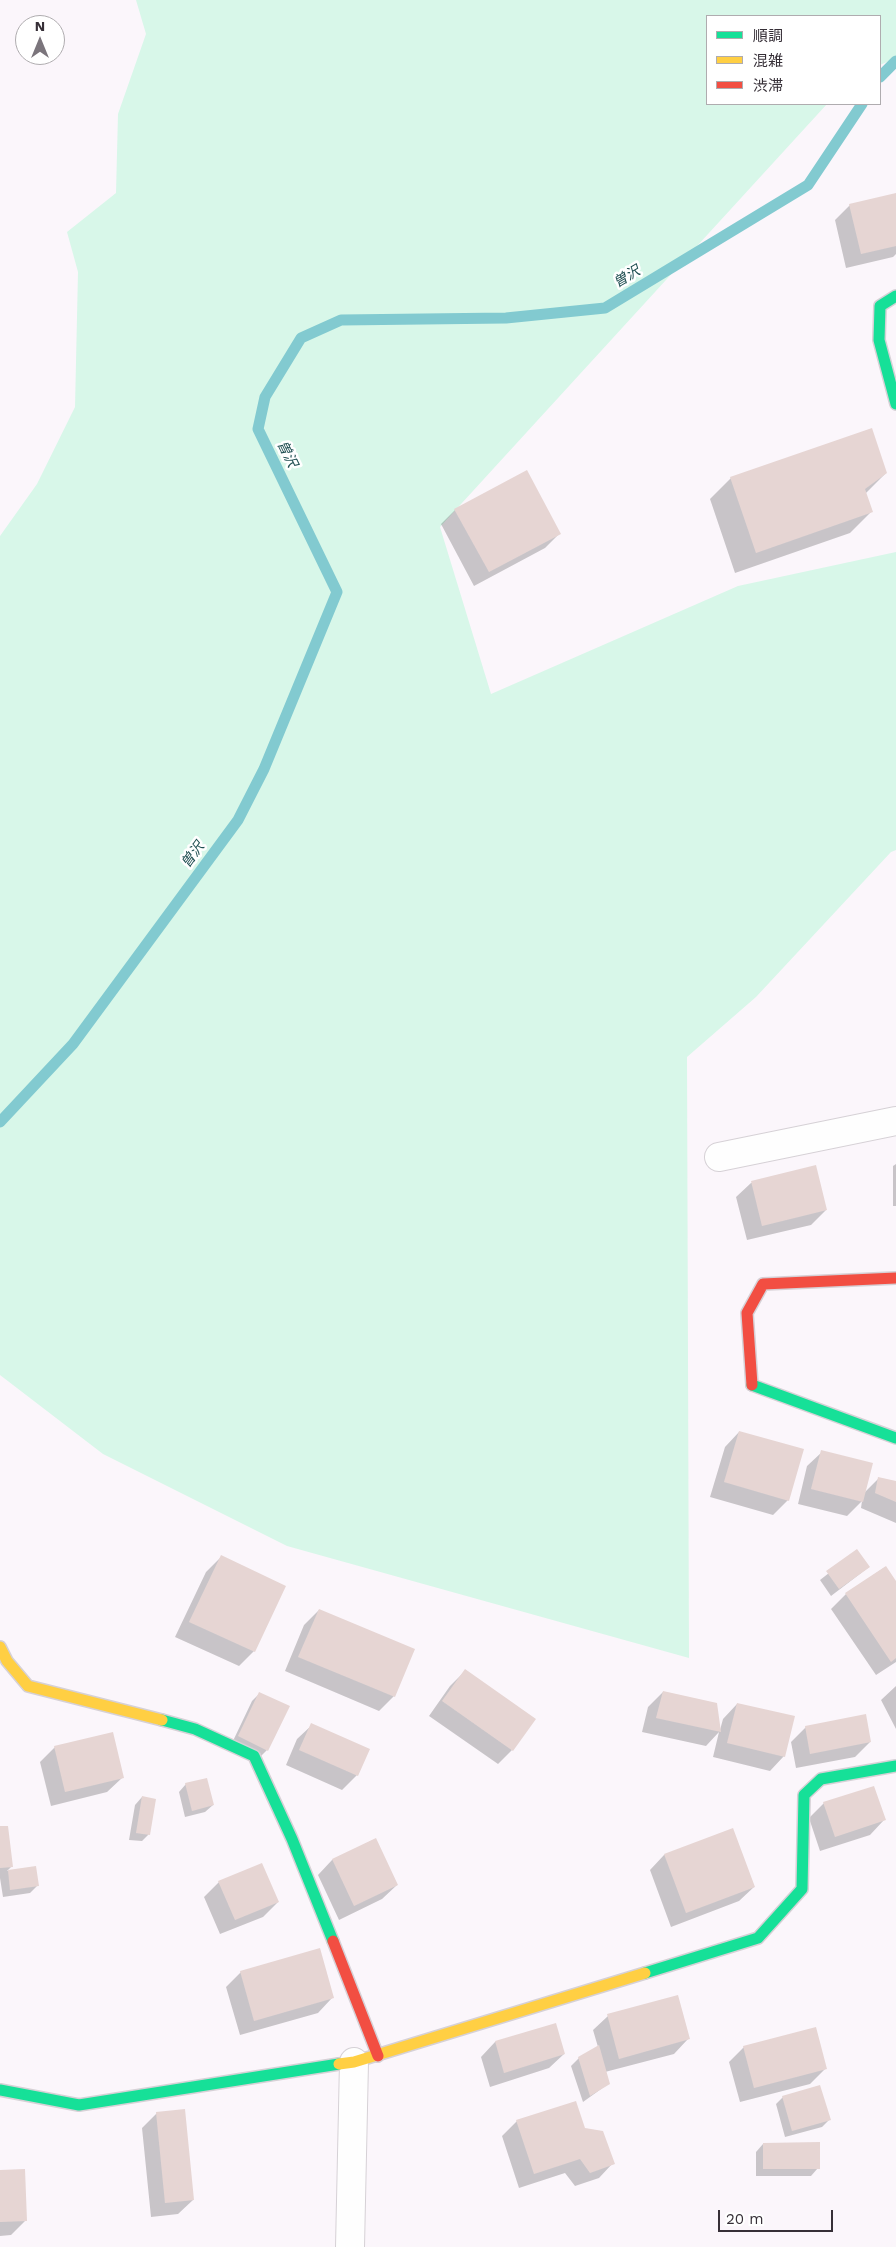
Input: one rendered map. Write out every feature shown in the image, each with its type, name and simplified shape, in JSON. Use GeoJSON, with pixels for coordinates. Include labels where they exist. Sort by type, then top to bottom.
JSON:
{"type":"FeatureCollection","features":[{"type":"Feature","properties":{"kind":"street"},"geometry":{"type":"LineString","coordinates":[[896,296],[880,306],[879,340],[896,404]]}},
{"type":"Feature","properties":{"kind":"street"},"geometry":{"type":"LineString","coordinates":[[719,1157],[896,1121]]}},
{"type":"Feature","properties":{"kind":"street"},"geometry":{"type":"LineString","coordinates":[[896,1278],[762,1284],[747,1313],[752,1386],[896,1438]]}},
{"type":"Feature","properties":{"kind":"street"},"geometry":{"type":"LineString","coordinates":[[0,1647],[7,1661],[28,1686],[195,1729],[254,1756],[292,1839],[366,2059],[350,2247]]}},
{"type":"Feature","properties":{"kind":"street"},"geometry":{"type":"LineString","coordinates":[[0,2090],[79,2105],[366,2059],[758,1938],[802,1889],[804,1795],[821,1779],[896,1766]]}},
{"type":"Feature","properties":{"kind":"green space"},"geometry":{"type":"Polygon","coordinates":[[[136,0],[896,0],[896,58],[881,65],[881,15],[706,15],[706,105],[826,105],[440,527],[491,694],[738,586],[896,552],[896,850],[891,852],[756,997],[687,1057],[689,1658],[287,1546],[103,1454],[0,1375],[0,536],[37,484],[75,407],[78,272],[67,232],[116,193],[118,114],[146,34],[136,0]]]}},
{"type":"Feature","properties":{"kind":"building"},"geometry":{"type":"Polygon","coordinates":[[[896,193],[896,246],[861,254],[849,204],[896,193]]]}},
{"type":"Feature","properties":{"kind":"building"},"geometry":{"type":"Polygon","coordinates":[[[872,428],[887,473],[865,489],[873,512],[756,553],[730,477],[872,428]]]}},
{"type":"Feature","properties":{"kind":"building"},"geometry":{"type":"Polygon","coordinates":[[[527,470],[561,534],[489,572],[454,509],[527,470]]]}},
{"type":"Feature","properties":{"kind":"building"},"geometry":{"type":"Polygon","coordinates":[[[816,1165],[827,1210],[762,1226],[751,1181],[816,1165]]]}},
{"type":"Feature","properties":{"kind":"building"},"geometry":{"type":"Polygon","coordinates":[[[739,1431],[804,1449],[789,1501],[724,1482],[739,1431]]]}},
{"type":"Feature","properties":{"kind":"building"},"geometry":{"type":"Polygon","coordinates":[[[821,1450],[873,1463],[863,1502],[811,1489],[821,1450]]]}},
{"type":"Feature","properties":{"kind":"building"},"geometry":{"type":"Polygon","coordinates":[[[878,1477],[896,1481],[896,1502],[875,1493],[878,1477]]]}},
{"type":"Feature","properties":{"kind":"building"},"geometry":{"type":"Polygon","coordinates":[[[857,1549],[870,1567],[839,1589],[826,1571],[857,1549]]]}},
{"type":"Feature","properties":{"kind":"building"},"geometry":{"type":"Polygon","coordinates":[[[221,1555],[286,1586],[255,1652],[189,1622],[221,1555]]]}},
{"type":"Feature","properties":{"kind":"building"},"geometry":{"type":"Polygon","coordinates":[[[886,1566],[896,1581],[896,1658],[891,1662],[845,1593],[886,1566]]]}},
{"type":"Feature","properties":{"kind":"building"},"geometry":{"type":"Polygon","coordinates":[[[319,1609],[415,1649],[395,1697],[298,1657],[319,1609]]]}},
{"type":"Feature","properties":{"kind":"building"},"geometry":{"type":"Polygon","coordinates":[[[465,1669],[536,1719],[513,1751],[442,1701],[465,1669]]]}},
{"type":"Feature","properties":{"kind":"building"},"geometry":{"type":"Polygon","coordinates":[[[663,1691],[717,1703],[721,1732],[656,1718],[663,1691]]]}},
{"type":"Feature","properties":{"kind":"building"},"geometry":{"type":"Polygon","coordinates":[[[259,1692],[290,1706],[268,1751],[238,1736],[259,1692]]]}},
{"type":"Feature","properties":{"kind":"building"},"geometry":{"type":"Polygon","coordinates":[[[737,1703],[795,1716],[785,1757],[727,1743],[737,1703]]]}},
{"type":"Feature","properties":{"kind":"building"},"geometry":{"type":"Polygon","coordinates":[[[866,1714],[871,1742],[810,1754],[805,1726],[866,1714]]]}},
{"type":"Feature","properties":{"kind":"building"},"geometry":{"type":"Polygon","coordinates":[[[311,1723],[370,1749],[358,1776],[299,1750],[311,1723]]]}},
{"type":"Feature","properties":{"kind":"building"},"geometry":{"type":"Polygon","coordinates":[[[113,1732],[124,1778],[65,1792],[54,1746],[113,1732]]]}},
{"type":"Feature","properties":{"kind":"building"},"geometry":{"type":"Polygon","coordinates":[[[207,1778],[214,1805],[192,1811],[185,1783],[207,1778]]]}},
{"type":"Feature","properties":{"kind":"building"},"geometry":{"type":"Polygon","coordinates":[[[874,1786],[886,1820],[835,1837],[823,1802],[874,1786]]]}},
{"type":"Feature","properties":{"kind":"building"},"geometry":{"type":"Polygon","coordinates":[[[142,1796],[156,1799],[150,1835],[136,1833],[142,1796]]]}},
{"type":"Feature","properties":{"kind":"building"},"geometry":{"type":"Polygon","coordinates":[[[0,1826],[8,1826],[13,1867],[0,1868],[0,1826]]]}},
{"type":"Feature","properties":{"kind":"building"},"geometry":{"type":"Polygon","coordinates":[[[733,1828],[755,1887],[686,1913],[664,1854],[733,1828]]]}},
{"type":"Feature","properties":{"kind":"building"},"geometry":{"type":"Polygon","coordinates":[[[376,1838],[398,1885],[354,1906],[332,1859],[376,1838]]]}},
{"type":"Feature","properties":{"kind":"building"},"geometry":{"type":"Polygon","coordinates":[[[262,1863],[279,1902],[235,1920],[218,1881],[262,1863]]]}},
{"type":"Feature","properties":{"kind":"building"},"geometry":{"type":"Polygon","coordinates":[[[36,1866],[39,1886],[10,1890],[8,1870],[36,1866]]]}},
{"type":"Feature","properties":{"kind":"building"},"geometry":{"type":"Polygon","coordinates":[[[320,1948],[334,1998],[254,2021],[240,1971],[320,1948]]]}},
{"type":"Feature","properties":{"kind":"building"},"geometry":{"type":"Polygon","coordinates":[[[678,1995],[690,2039],[619,2059],[607,2014],[678,1995]]]}},
{"type":"Feature","properties":{"kind":"building"},"geometry":{"type":"Polygon","coordinates":[[[556,2023],[565,2054],[504,2073],[495,2041],[556,2023]]]}},
{"type":"Feature","properties":{"kind":"building"},"geometry":{"type":"Polygon","coordinates":[[[816,2027],[827,2069],[754,2088],[743,2046],[816,2027]]]}},
{"type":"Feature","properties":{"kind":"building"},"geometry":{"type":"Polygon","coordinates":[[[599,2045],[610,2084],[590,2096],[578,2057],[599,2045]]]}},
{"type":"Feature","properties":{"kind":"building"},"geometry":{"type":"Polygon","coordinates":[[[820,2085],[831,2120],[792,2131],[782,2096],[820,2085]]]}},
{"type":"Feature","properties":{"kind":"building"},"geometry":{"type":"Polygon","coordinates":[[[576,2101],[585,2128],[603,2131],[615,2164],[590,2173],[580,2159],[534,2174],[516,2120],[576,2101]]]}},
{"type":"Feature","properties":{"kind":"building"},"geometry":{"type":"Polygon","coordinates":[[[185,2109],[194,2200],[165,2203],[156,2112],[185,2109]]]}},
{"type":"Feature","properties":{"kind":"building"},"geometry":{"type":"Polygon","coordinates":[[[820,2142],[820,2169],[763,2169],[763,2143],[820,2142]]]}},
{"type":"Feature","properties":{"kind":"building"},"geometry":{"type":"Polygon","coordinates":[[[25,2169],[27,2221],[0,2222],[0,2170],[25,2169]]]}},
{"type":"Feature","properties":{"kind":"waterway","name":"曽沢"},"geometry":{"type":"LineString","coordinates":[[881,76],[896,61]]}},
{"type":"Feature","properties":{"kind":"waterway","name":"曽沢"},"geometry":{"type":"LineString","coordinates":[[0,1122],[73,1044],[238,820],[264,769],[337,592],[258,429],[265,397],[301,338],[341,320],[506,318],[605,308],[808,185],[861,105]]}},
{"type":"Feature","properties":{"kind":"traffic: fast"},"geometry":{"type":"LineString","coordinates":[[896,296],[880,306],[879,340],[896,404]]}},
{"type":"Feature","properties":{"kind":"traffic: fast"},"geometry":{"type":"LineString","coordinates":[[752,1385],[896,1438]]}},
{"type":"Feature","properties":{"kind":"traffic: fast"},"geometry":{"type":"LineString","coordinates":[[162,1720],[195,1729],[254,1756],[292,1839],[333,1941]]}},
{"type":"Feature","properties":{"kind":"traffic: fast"},"geometry":{"type":"LineString","coordinates":[[645,1973],[758,1938],[802,1889],[804,1795],[821,1779],[896,1766]]}},
{"type":"Feature","properties":{"kind":"traffic: fast"},"geometry":{"type":"LineString","coordinates":[[0,2090],[79,2105],[339,2064]]}},
{"type":"Feature","properties":{"kind":"traffic: slow"},"geometry":{"type":"LineString","coordinates":[[0,1647],[7,1661],[28,1686],[162,1720]]}},
{"type":"Feature","properties":{"kind":"traffic: slow"},"geometry":{"type":"LineString","coordinates":[[339,2064],[354,2062],[645,1973]]}},
{"type":"Feature","properties":{"kind":"traffic: jam"},"geometry":{"type":"LineString","coordinates":[[752,1385],[747,1313],[763,1284],[896,1278]]}},
{"type":"Feature","properties":{"kind":"traffic: jam"},"geometry":{"type":"LineString","coordinates":[[333,1941],[378,2056]]}}]}
